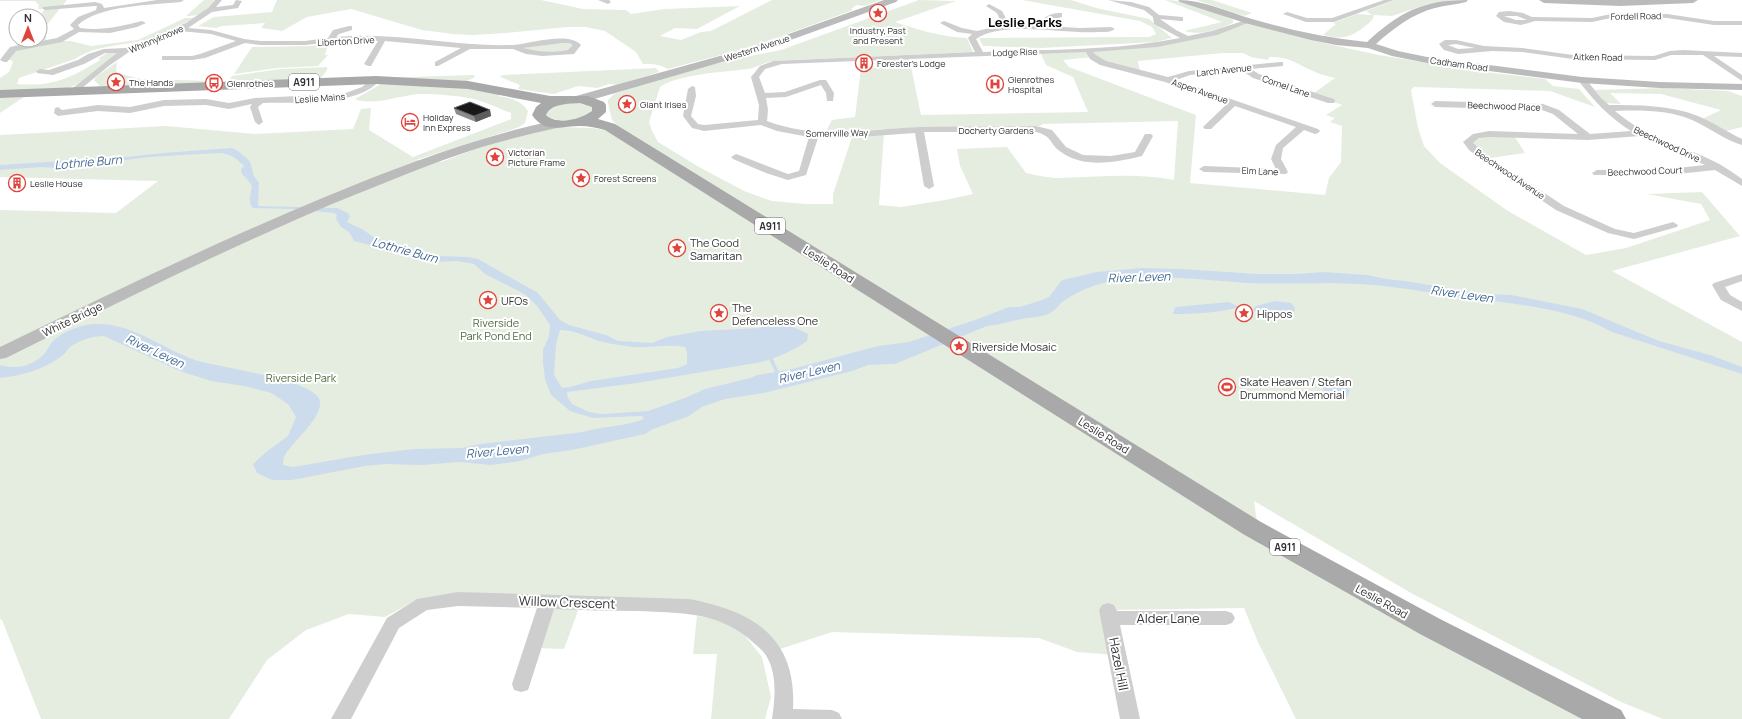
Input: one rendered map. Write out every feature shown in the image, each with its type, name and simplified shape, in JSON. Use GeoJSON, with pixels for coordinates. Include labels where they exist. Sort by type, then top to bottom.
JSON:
{"type":"FeatureCollection","features":[{"type":"Feature","properties":{"kind":"main road","name":"A911"},"geometry":{"type":"LineString","coordinates":[[0,94],[376,80],[417,81],[481,87],[538,108],[544,121],[557,124],[580,122],[596,123],[610,127]]}},
{"type":"Feature","properties":{"kind":"main road"},"geometry":{"type":"LineString","coordinates":[[538,108],[560,101],[580,99],[595,102],[599,108]]}},
{"type":"Feature","properties":{"kind":"main road","name":"A911"},"geometry":{"type":"LineString","coordinates":[[580,122],[589,119],[599,108],[610,127]]}},
{"type":"Feature","properties":{"kind":"main road","name":"Leslie Road"},"geometry":{"type":"LineString","coordinates":[[610,127],[1252,528],[1348,583],[1442,634],[1611,719]]}},
{"type":"Feature","properties":{"kind":"street"},"geometry":{"type":"LineString","coordinates":[[45,8],[88,4],[100,8],[133,6],[181,0]]}},
{"type":"Feature","properties":{"kind":"street","name":"Whinnyknowe"},"geometry":{"type":"LineString","coordinates":[[73,91],[105,65],[129,50],[180,29],[202,17],[219,0]]}},
{"type":"Feature","properties":{"kind":"street","name":"Western Avenue"},"geometry":{"type":"LineString","coordinates":[[619,89],[666,73],[756,49],[893,0]]}},
{"type":"Feature","properties":{"kind":"street"},"geometry":{"type":"LineString","coordinates":[[1111,0],[1141,6],[1154,12],[1158,17],[1157,22],[1188,39]]}},
{"type":"Feature","properties":{"kind":"street","name":"Cadham Road"},"geometry":{"type":"LineString","coordinates":[[1183,0],[1249,21],[1323,40],[1369,45],[1396,54],[1416,58],[1509,72],[1582,80],[1659,85],[1742,87]]}},
{"type":"Feature","properties":{"kind":"street"},"geometry":{"type":"LineString","coordinates":[[1369,45],[1403,16],[1433,5],[1463,0]]}},
{"type":"Feature","properties":{"kind":"street"},"geometry":{"type":"LineString","coordinates":[[1544,0],[1620,4],[1693,0]]}},
{"type":"Feature","properties":{"kind":"street"},"geometry":{"type":"LineString","coordinates":[[78,30],[74,28],[76,22],[100,8],[126,1],[133,6]]}},
{"type":"Feature","properties":{"kind":"street"},"geometry":{"type":"LineString","coordinates":[[210,10],[236,7],[240,1]]}},
{"type":"Feature","properties":{"kind":"street"},"geometry":{"type":"LineString","coordinates":[[1287,14],[1306,20],[1334,20],[1386,1]]}},
{"type":"Feature","properties":{"kind":"street"},"geometry":{"type":"LineString","coordinates":[[1620,4],[1642,16]]}},
{"type":"Feature","properties":{"kind":"street"},"geometry":{"type":"LineString","coordinates":[[989,6],[1000,12],[1007,27]]}},
{"type":"Feature","properties":{"kind":"street"},"geometry":{"type":"LineString","coordinates":[[1038,28],[1047,18],[1059,15]]}},
{"type":"Feature","properties":{"kind":"street","name":"Fordell Road"},"geometry":{"type":"LineString","coordinates":[[1531,19],[1592,20],[1616,15],[1678,17],[1714,23],[1742,23]]}},
{"type":"Feature","properties":{"kind":"street"},"geometry":{"type":"LineString","coordinates":[[1158,17],[1180,19]]}},
{"type":"Feature","properties":{"kind":"street","name":"Lodge Rise"},"geometry":{"type":"LineString","coordinates":[[762,96],[755,77],[758,70],[769,64],[778,62],[1088,50],[1157,45],[1214,33],[1249,21]]}},
{"type":"Feature","properties":{"kind":"street"},"geometry":{"type":"LineString","coordinates":[[4,60],[13,49],[59,40],[78,30],[110,31],[124,29],[142,23]]}},
{"type":"Feature","properties":{"kind":"street"},"geometry":{"type":"LineString","coordinates":[[944,23],[960,30],[977,33]]}},
{"type":"Feature","properties":{"kind":"street"},"geometry":{"type":"LineString","coordinates":[[980,54],[972,38],[977,33],[988,29],[1007,27],[1062,30],[1111,29]]}},
{"type":"Feature","properties":{"kind":"street"},"geometry":{"type":"LineString","coordinates":[[332,40],[332,36],[336,32],[349,28]]}},
{"type":"Feature","properties":{"kind":"street","name":"Liberton Drive"},"geometry":{"type":"LineString","coordinates":[[180,29],[211,32],[244,41],[305,43],[332,40],[383,39],[469,47],[514,47],[571,41],[577,45],[571,52],[563,54],[523,52],[514,47]]}},
{"type":"Feature","properties":{"kind":"street"},"geometry":{"type":"LineString","coordinates":[[368,64],[383,39]]}},
{"type":"Feature","properties":{"kind":"street"},"geometry":{"type":"LineString","coordinates":[[165,58],[192,58],[202,56],[244,41]]}},
{"type":"Feature","properties":{"kind":"street","name":"Aitken Road"},"geometry":{"type":"LineString","coordinates":[[1490,49],[1456,42],[1448,42],[1443,44],[1449,49],[1462,52],[1490,49],[1524,50],[1558,56],[1591,58],[1649,58],[1660,57],[1677,52],[1742,55]]}},
{"type":"Feature","properties":{"kind":"street"},"geometry":{"type":"LineString","coordinates":[[438,64],[469,47]]}},
{"type":"Feature","properties":{"kind":"street"},"geometry":{"type":"LineString","coordinates":[[40,70],[50,73],[81,62],[90,56],[104,51],[129,50]]}},
{"type":"Feature","properties":{"kind":"street","name":"Aspen Avenue"},"geometry":{"type":"LineString","coordinates":[[1088,50],[1093,57],[1103,63],[1168,80],[1315,131]]}},
{"type":"Feature","properties":{"kind":"street"},"geometry":{"type":"LineString","coordinates":[[1705,53],[1742,79]]}},
{"type":"Feature","properties":{"kind":"street","name":"Larch Avenue"},"geometry":{"type":"LineString","coordinates":[[1168,80],[1189,73],[1280,64]]}},
{"type":"Feature","properties":{"kind":"street","name":"Cornel Lane"},"geometry":{"type":"LineString","coordinates":[[1243,68],[1256,76],[1331,101]]}},
{"type":"Feature","properties":{"kind":"street","name":"Leslie Mains"},"geometry":{"type":"LineString","coordinates":[[48,117],[58,111],[70,112],[98,108],[130,110],[164,103],[209,100],[224,106],[260,101],[344,97],[366,89],[376,80]]}},
{"type":"Feature","properties":{"kind":"street","name":"Beechwood Drive"},"geometry":{"type":"LineString","coordinates":[[1582,80],[1598,100],[1624,123],[1641,133],[1717,167],[1742,183]]}},
{"type":"Feature","properties":{"kind":"street"},"geometry":{"type":"LineString","coordinates":[[692,89],[693,96],[687,116],[696,126],[704,128],[762,122],[765,114],[762,96],[786,94],[823,82],[830,93],[830,99]]}},
{"type":"Feature","properties":{"kind":"street"},"geometry":{"type":"LineString","coordinates":[[580,99],[619,89]]}},
{"type":"Feature","properties":{"kind":"street"},"geometry":{"type":"LineString","coordinates":[[599,108],[604,98],[619,89]]}},
{"type":"Feature","properties":{"kind":"street"},"geometry":{"type":"LineString","coordinates":[[259,122],[254,107],[260,101]]}},
{"type":"Feature","properties":{"kind":"street"},"geometry":{"type":"LineString","coordinates":[[1208,127],[1233,103]]}},
{"type":"Feature","properties":{"kind":"street","name":"Beechwood Place"},"geometry":{"type":"LineString","coordinates":[[1435,104],[1543,107],[1556,112],[1588,137]]}},
{"type":"Feature","properties":{"kind":"street"},"geometry":{"type":"LineString","coordinates":[[517,133],[533,125],[538,108]]}},
{"type":"Feature","properties":{"kind":"street"},"geometry":{"type":"LineString","coordinates":[[1606,108],[1646,108],[1682,114],[1700,120],[1720,133],[1742,142]]}},
{"type":"Feature","properties":{"kind":"street","name":"Somerville Way"},"geometry":{"type":"LineString","coordinates":[[762,122],[794,133],[814,136],[919,130]]}},
{"type":"Feature","properties":{"kind":"street"},"geometry":{"type":"LineString","coordinates":[[517,133],[557,124]]}},
{"type":"Feature","properties":{"kind":"street","name":"Elm Lane"},"geometry":{"type":"LineString","coordinates":[[1204,169],[1283,172],[1276,158],[1279,147],[1302,127]]}},
{"type":"Feature","properties":{"kind":"street","name":"Docherty Gardens"},"geometry":{"type":"LineString","coordinates":[[919,130],[1036,129],[1049,132],[1063,150],[1075,156],[1093,159],[1122,158],[1139,154],[1148,136]]}},
{"type":"Feature","properties":{"kind":"street"},"geometry":{"type":"LineString","coordinates":[[919,130],[929,186]]}},
{"type":"Feature","properties":{"kind":"street","name":"White Bridge"},"geometry":{"type":"LineString","coordinates":[[0,354],[144,283],[270,225],[398,172],[517,133]]}},
{"type":"Feature","properties":{"kind":"street","name":"Beechwood Avenue"},"geometry":{"type":"LineString","coordinates":[[1641,133],[1588,137],[1489,134],[1476,136],[1468,142],[1472,148],[1560,208],[1612,231],[1634,236],[1673,225]]}},
{"type":"Feature","properties":{"kind":"street"},"geometry":{"type":"LineString","coordinates":[[736,157],[769,171],[788,177],[803,173],[814,136]]}},
{"type":"Feature","properties":{"kind":"street","name":"Beechwood Court"},"geometry":{"type":"LineString","coordinates":[[1597,173],[1668,172],[1717,167]]}},
{"type":"Feature","properties":{"kind":"street"},"geometry":{"type":"LineString","coordinates":[[1742,277],[1718,285],[1725,297],[1742,307]]}},
{"type":"Feature","properties":{"kind":"street","name":"Willow Crescent"},"geometry":{"type":"LineString","coordinates":[[341,719],[392,623],[423,604],[458,599],[689,606],[722,614],[754,630],[776,655],[784,687],[782,718]]}},
{"type":"Feature","properties":{"kind":"street"},"geometry":{"type":"LineString","coordinates":[[521,684],[548,602]]}},
{"type":"Feature","properties":{"kind":"street","name":"Alder Lane"},"geometry":{"type":"LineString","coordinates":[[1109,614],[1226,618]]}},
{"type":"Feature","properties":{"kind":"street","name":"Hazel Hill"},"geometry":{"type":"LineString","coordinates":[[1109,614],[1130,719]]}},
{"type":"Feature","properties":{"kind":"street"},"geometry":{"type":"LineString","coordinates":[[782,718],[832,719]]}},
{"type":"Feature","properties":{"kind":"green space"},"geometry":{"type":"Polygon","coordinates":[[[67,0],[48,24],[48,8],[38,8],[39,5],[35,1],[0,1],[67,0]]]}},
{"type":"Feature","properties":{"kind":"green space"},"geometry":{"type":"Polygon","coordinates":[[[204,0],[214,0],[208,8],[200,14],[186,16],[204,0]]]}},
{"type":"Feature","properties":{"kind":"green space"},"geometry":{"type":"Polygon","coordinates":[[[277,0],[541,0],[583,9],[626,10],[631,14],[665,9],[740,6],[697,29],[675,28],[660,36],[681,40],[701,32],[711,31],[772,0],[881,0],[864,6],[857,5],[851,9],[853,10],[751,47],[668,69],[656,65],[643,64],[636,52],[605,31],[586,27],[568,27],[472,35],[453,34],[422,30],[351,9],[307,17],[282,31],[261,28],[265,23],[222,26],[216,28],[198,26],[214,17],[272,12],[277,0]]]}},
{"type":"Feature","properties":{"kind":"green space","name":"Riverside Park"},"geometry":{"type":"Polygon","coordinates":[[[919,0],[956,1],[895,22],[939,35],[967,38],[973,52],[771,61],[754,68],[702,74],[678,79],[660,87],[649,122],[658,142],[699,167],[744,191],[772,201],[805,204],[833,204],[833,194],[853,134],[884,132],[879,205],[901,207],[973,194],[960,166],[957,149],[1007,147],[1026,173],[1051,178],[1144,176],[1174,180],[1178,121],[1043,124],[1040,126],[920,127],[825,133],[832,120],[855,117],[861,68],[877,68],[879,58],[909,57],[921,115],[1088,112],[1073,77],[1046,65],[1040,52],[1088,50],[1190,40],[1207,37],[1248,23],[1328,44],[1379,55],[1476,71],[1545,79],[1553,86],[1579,89],[1595,107],[1550,91],[1414,87],[1411,90],[1418,128],[1424,146],[1440,163],[1508,211],[1586,255],[1626,248],[1710,220],[1701,204],[1647,194],[1702,192],[1740,236],[1612,271],[1742,342],[1742,719],[1663,719],[1621,702],[1411,593],[1254,501],[1260,544],[1589,719],[1296,719],[1258,642],[1244,608],[1109,610],[1117,655],[1077,652],[1039,638],[832,632],[774,651],[706,609],[418,599],[385,617],[349,614],[306,630],[267,660],[229,719],[41,719],[2,620],[0,619],[0,210],[116,213],[158,181],[0,177],[0,135],[166,126],[255,134],[353,129],[361,109],[371,108],[369,130],[413,157],[511,119],[511,113],[490,104],[465,97],[428,94],[370,102],[355,99],[381,84],[468,88],[502,94],[498,96],[519,102],[528,111],[525,123],[517,128],[416,160],[441,162],[492,143],[537,131],[561,127],[593,128],[614,132],[620,128],[612,120],[608,100],[614,94],[665,76],[735,59],[781,50],[919,0]],[[1223,53],[1138,61],[1140,72],[1103,63],[1093,57],[1063,60],[1069,67],[1196,115],[1190,183],[1325,195],[1329,178],[1341,162],[1342,126],[1330,122],[1335,118],[1326,115],[1342,105],[1331,101],[1329,97],[1314,93],[1335,78],[1317,73],[1286,59],[1269,57],[1268,60],[1251,57],[1243,53],[1223,53]]]}},
{"type":"Feature","properties":{"kind":"green space"},"geometry":{"type":"Polygon","coordinates":[[[1022,0],[1071,0],[1096,8],[1149,19],[1172,38],[1155,42],[1041,48],[983,46],[979,38],[1149,37],[1156,34],[1152,27],[1140,21],[1022,0]]]}},
{"type":"Feature","properties":{"kind":"green space"},"geometry":{"type":"Polygon","coordinates":[[[1165,0],[1174,0],[1200,7],[1233,20],[1233,23],[1204,33],[1184,31],[1222,22],[1165,0]]]}},
{"type":"Feature","properties":{"kind":"green space"},"geometry":{"type":"Polygon","coordinates":[[[1196,0],[1212,0],[1252,13],[1244,16],[1196,0]]]}},
{"type":"Feature","properties":{"kind":"green space"},"geometry":{"type":"Polygon","coordinates":[[[1395,0],[1453,0],[1425,5],[1392,16],[1374,15],[1373,19],[1369,23],[1349,36],[1335,37],[1323,35],[1336,24],[1333,23],[1357,14],[1372,15],[1366,11],[1395,0]]]}},
{"type":"Feature","properties":{"kind":"green space"},"geometry":{"type":"Polygon","coordinates":[[[185,18],[195,18],[148,39],[90,51],[75,59],[19,78],[17,84],[41,84],[61,80],[80,72],[100,60],[99,58],[107,53],[123,50],[76,85],[62,90],[0,92],[0,78],[9,72],[13,62],[11,60],[4,60],[14,48],[48,48],[48,41],[71,41],[91,46],[138,40],[185,18]]]}},
{"type":"Feature","properties":{"kind":"green space"},"geometry":{"type":"Polygon","coordinates":[[[562,41],[577,45],[563,54],[517,49],[562,41]]]}},
{"type":"Feature","properties":{"kind":"green space"},"geometry":{"type":"Polygon","coordinates":[[[328,44],[325,55],[328,55],[318,66],[278,68],[234,74],[252,47],[311,46],[328,44]]]}},
{"type":"Feature","properties":{"kind":"green space"},"geometry":{"type":"Polygon","coordinates":[[[117,62],[117,73],[141,79],[213,81],[211,84],[100,86],[94,80],[97,76],[117,62]]]}},
{"type":"Feature","properties":{"kind":"green space"},"geometry":{"type":"Polygon","coordinates":[[[327,67],[327,70],[321,78],[234,82],[235,79],[230,79],[232,76],[281,69],[327,67]]]}},
{"type":"Feature","properties":{"kind":"green space"},"geometry":{"type":"Polygon","coordinates":[[[656,68],[659,72],[618,85],[609,84],[597,88],[578,86],[554,94],[518,89],[520,85],[500,77],[502,75],[656,68]]]}},
{"type":"Feature","properties":{"kind":"green space"},"geometry":{"type":"Polygon","coordinates":[[[474,75],[475,77],[463,83],[377,78],[474,75]]]}},
{"type":"Feature","properties":{"kind":"green space"},"geometry":{"type":"Polygon","coordinates":[[[1664,88],[1728,91],[1742,96],[1742,127],[1723,132],[1702,119],[1721,110],[1661,94],[1610,93],[1621,104],[1605,103],[1594,90],[1664,88]]]}},
{"type":"Feature","properties":{"kind":"green space"},"geometry":{"type":"Polygon","coordinates":[[[24,97],[0,113],[0,98],[24,97]]]}},
{"type":"Feature","properties":{"kind":"green space"},"geometry":{"type":"Polygon","coordinates":[[[578,102],[592,105],[593,110],[584,117],[564,121],[551,118],[546,115],[547,110],[558,105],[578,102]]]}},
{"type":"Feature","properties":{"kind":"green space"},"geometry":{"type":"Polygon","coordinates":[[[1481,137],[1515,137],[1525,153],[1490,158],[1473,143],[1481,137]]]}},
{"type":"Feature","properties":{"kind":"green space"},"geometry":{"type":"Polygon","coordinates":[[[551,607],[579,608],[564,649],[535,648],[551,607]]]}},
{"type":"Feature","properties":{"kind":"green space"},"geometry":{"type":"Polygon","coordinates":[[[697,616],[721,620],[742,632],[762,657],[771,697],[765,719],[711,719],[717,654],[693,654],[697,616]]]}},
{"type":"Feature","properties":{"kind":"water"},"geometry":{"type":"Polygon","coordinates":[[[232,148],[249,160],[254,177],[259,182],[258,206],[337,208],[348,213],[350,217],[347,222],[362,229],[375,238],[435,256],[468,257],[478,259],[538,293],[560,320],[569,325],[606,335],[618,341],[652,343],[667,337],[700,331],[759,328],[770,325],[789,325],[808,334],[807,341],[802,345],[762,362],[637,383],[567,392],[568,398],[572,404],[589,412],[601,414],[648,411],[705,389],[758,375],[792,369],[878,346],[909,342],[1009,307],[1020,307],[1049,297],[1062,280],[1097,272],[1142,268],[1257,274],[1324,272],[1367,275],[1485,294],[1511,295],[1582,309],[1659,341],[1710,355],[1742,367],[1742,374],[1612,332],[1581,318],[1530,306],[1373,285],[1326,283],[1247,283],[1174,278],[1136,278],[1118,280],[1091,287],[1069,298],[1047,315],[987,326],[895,364],[868,365],[852,371],[764,393],[725,399],[702,407],[687,417],[653,429],[645,434],[572,450],[543,454],[520,461],[491,465],[460,462],[422,465],[386,464],[365,466],[292,480],[272,480],[257,473],[253,464],[266,452],[288,436],[296,417],[288,404],[271,393],[244,386],[211,381],[180,371],[104,336],[81,341],[69,348],[56,360],[25,374],[0,378],[0,365],[12,367],[24,366],[40,358],[57,337],[67,331],[94,324],[107,324],[132,331],[194,360],[278,378],[293,383],[316,394],[320,401],[320,408],[312,422],[284,457],[283,465],[293,467],[363,455],[414,449],[462,448],[481,444],[583,432],[629,424],[644,419],[642,416],[593,418],[570,411],[551,395],[545,379],[543,363],[543,350],[549,336],[550,325],[538,307],[526,295],[485,274],[474,264],[457,261],[434,262],[412,255],[386,252],[385,249],[354,241],[349,232],[341,227],[336,219],[337,215],[334,213],[293,209],[253,208],[250,203],[252,186],[242,174],[241,169],[244,166],[229,155],[218,153],[149,157],[80,166],[66,165],[55,168],[41,167],[0,170],[0,165],[62,161],[80,162],[163,153],[232,148]],[[560,330],[556,345],[554,375],[562,388],[591,381],[678,368],[687,364],[687,352],[685,347],[623,346],[599,341],[570,331],[560,330]]]}},
{"type":"Feature","properties":{"kind":"water"},"geometry":{"type":"Polygon","coordinates":[[[1275,301],[1291,303],[1295,308],[1294,312],[1276,313],[1252,311],[1256,306],[1275,301]]]}},
{"type":"Feature","properties":{"kind":"water"},"geometry":{"type":"Polygon","coordinates":[[[1229,302],[1239,307],[1207,313],[1173,314],[1175,307],[1229,302]]]}},
{"type":"Feature","properties":{"kind":"water"},"geometry":{"type":"Polygon","coordinates":[[[1330,383],[1345,386],[1350,390],[1347,397],[1336,398],[1327,394],[1322,388],[1330,383]]]}},
{"type":"Feature","properties":{"kind":"building"},"geometry":{"type":"Polygon","coordinates":[[[470,102],[490,110],[474,116],[454,108],[470,102]]]}},
{"type":"Feature","properties":{"kind":"waterway","name":"River Leven"},"geometry":{"type":"LineString","coordinates":[[771,359],[777,372]]}},
{"type":"Feature","properties":{"kind":"place","name":"Industry, Past and Present"},"geometry":{"type":"Point","coordinates":[878,13]}},
{"type":"Feature","properties":{"kind":"place","name":"Forester's Lodge"},"geometry":{"type":"Point","coordinates":[864,63]}},
{"type":"Feature","properties":{"kind":"place","name":"The Hands"},"geometry":{"type":"Point","coordinates":[116,82]}},
{"type":"Feature","properties":{"kind":"place","name":"Glenrothes"},"geometry":{"type":"Point","coordinates":[214,83]}},
{"type":"Feature","properties":{"kind":"place","name":"Glenrothes Hospital"},"geometry":{"type":"Point","coordinates":[995,84]}},
{"type":"Feature","properties":{"kind":"place","name":"Giant Irises"},"geometry":{"type":"Point","coordinates":[627,104]}},
{"type":"Feature","properties":{"kind":"place","name":"Holiday Inn Express"},"geometry":{"type":"Point","coordinates":[410,122]}},
{"type":"Feature","properties":{"kind":"place","name":"Victorian Picture Frame"},"geometry":{"type":"Point","coordinates":[495,157]}},
{"type":"Feature","properties":{"kind":"place","name":"Forest Screens"},"geometry":{"type":"Point","coordinates":[581,178]}},
{"type":"Feature","properties":{"kind":"place","name":"Leslie House"},"geometry":{"type":"Point","coordinates":[17,183]}},
{"type":"Feature","properties":{"kind":"place","name":"The Good Samaritan"},"geometry":{"type":"Point","coordinates":[677,248]}},
{"type":"Feature","properties":{"kind":"place","name":"UFOs"},"geometry":{"type":"Point","coordinates":[488,300]}},
{"type":"Feature","properties":{"kind":"place","name":"The Defenceless One"},"geometry":{"type":"Point","coordinates":[719,313]}},
{"type":"Feature","properties":{"kind":"place","name":"Hippos"},"geometry":{"type":"Point","coordinates":[1244,313]}},
{"type":"Feature","properties":{"kind":"place","name":"Riverside Mosaic"},"geometry":{"type":"Point","coordinates":[959,346]}},
{"type":"Feature","properties":{"kind":"place","name":"Skate Heaven / Stefan Drummond Memorial"},"geometry":{"type":"Point","coordinates":[1227,387]}},
{"type":"Feature","properties":{"kind":"district","name":"Leslie Parks"},"geometry":{"type":"Point","coordinates":[1025,22]}},
{"type":"Feature","properties":{"kind":"water label","name":"Lothrie Burn"},"geometry":{"type":"Point","coordinates":[88,162]}},
{"type":"Feature","properties":{"kind":"water label","name":"Lothrie Burn"},"geometry":{"type":"Point","coordinates":[405,250]}},
{"type":"Feature","properties":{"kind":"park label","name":"Riverside Park Pond End"},"geometry":{"type":"Point","coordinates":[496,328]}}]}
